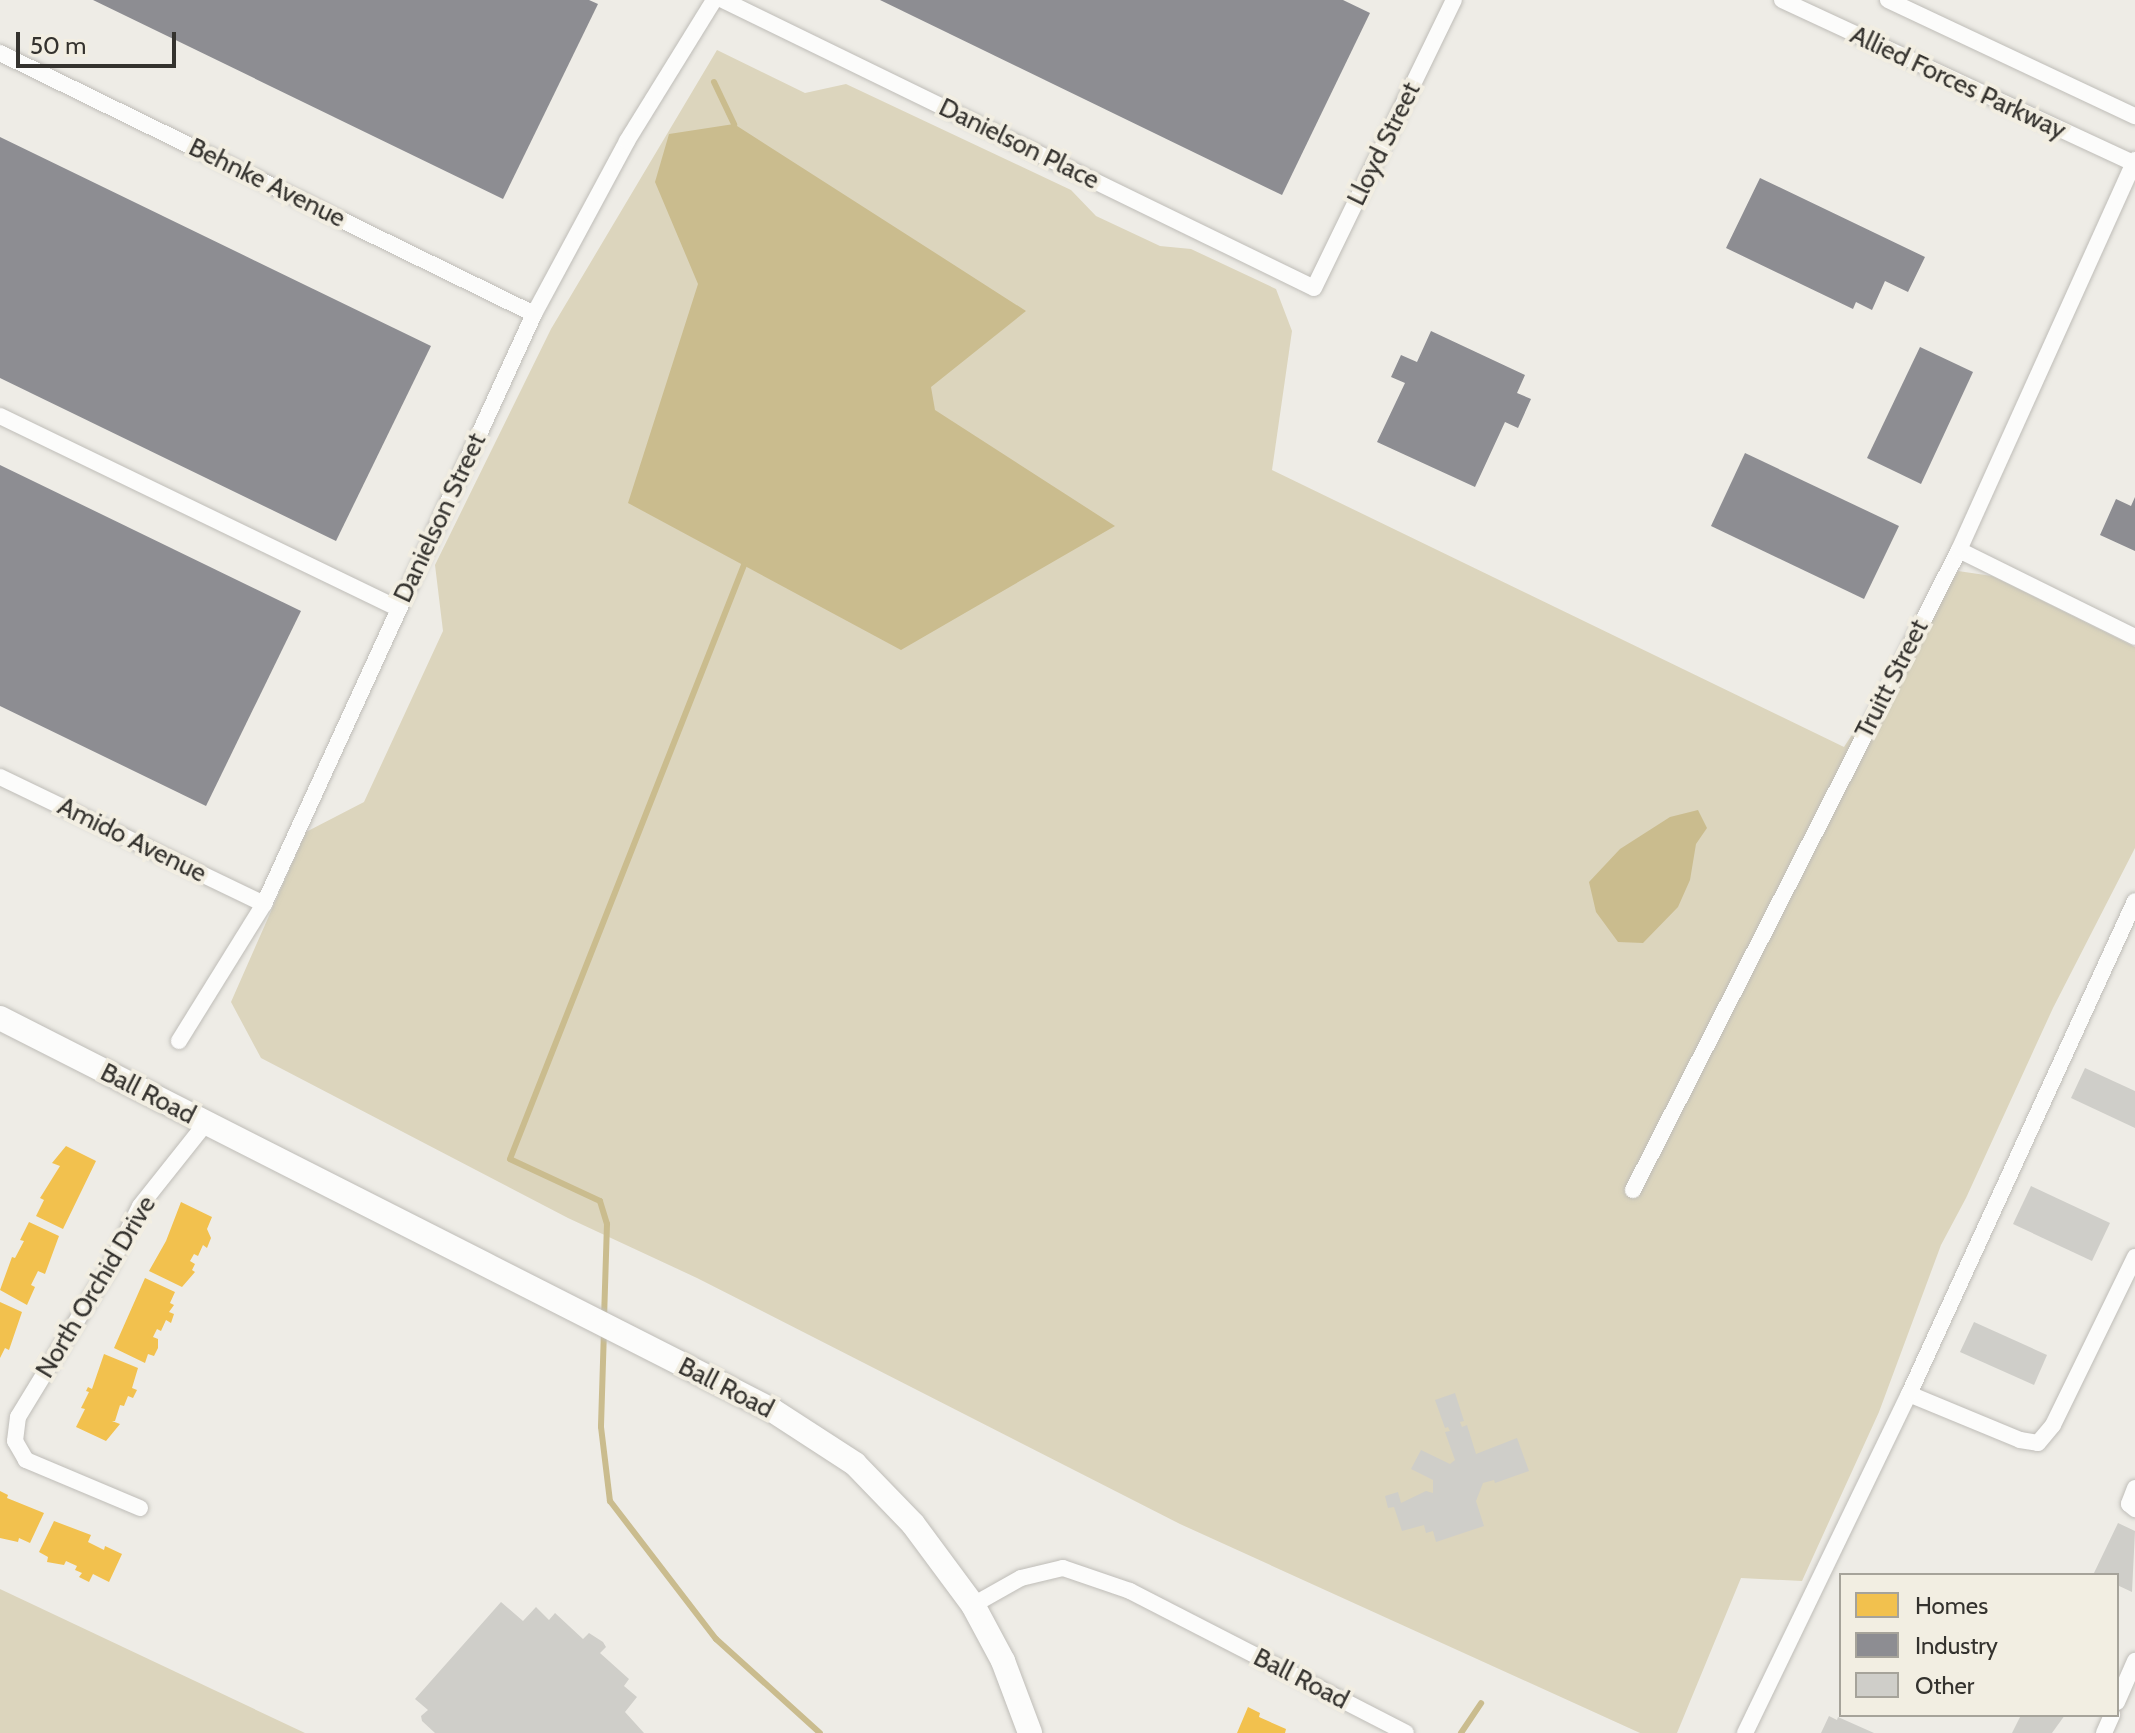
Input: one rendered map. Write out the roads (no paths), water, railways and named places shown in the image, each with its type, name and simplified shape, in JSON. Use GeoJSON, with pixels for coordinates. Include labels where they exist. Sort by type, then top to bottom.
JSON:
{"type":"FeatureCollection","features":[{"type":"Feature","properties":{"kind":"main road","name":"Ball Road"},"geometry":{"type":"LineString","coordinates":[[0,1018],[772,1410],[855,1464],[913,1524],[973,1605]]}},
{"type":"Feature","properties":{"kind":"main road"},"geometry":{"type":"LineString","coordinates":[[973,1605],[1003,1661],[1030,1733]]}},
{"type":"Feature","properties":{"kind":"street","name":"Danielson Street"},"geometry":{"type":"LineString","coordinates":[[179,1041],[264,904],[534,314],[627,141],[714,0]]}},
{"type":"Feature","properties":{"kind":"street","name":"Danielson Place"},"geometry":{"type":"LineString","coordinates":[[723,0],[1314,288]]}},
{"type":"Feature","properties":{"kind":"street","name":"Lloyd Street"},"geometry":{"type":"LineString","coordinates":[[1314,288],[1454,0]]}},
{"type":"Feature","properties":{"kind":"street","name":"Allied Forces Parkway"},"geometry":{"type":"LineString","coordinates":[[1782,0],[2134,163]]}},
{"type":"Feature","properties":{"kind":"street","name":"Allied Forces Parkway"},"geometry":{"type":"LineString","coordinates":[[1888,0],[2135,116]]}},
{"type":"Feature","properties":{"kind":"street","name":"Behnke Avenue"},"geometry":{"type":"LineString","coordinates":[[0,53],[534,314]]}},
{"type":"Feature","properties":{"kind":"street","name":"Truitt Street"},"geometry":{"type":"LineString","coordinates":[[1633,1190],[1959,550],[2134,163]]}},
{"type":"Feature","properties":{"kind":"street"},"geometry":{"type":"LineString","coordinates":[[0,416],[399,609]]}},
{"type":"Feature","properties":{"kind":"street"},"geometry":{"type":"LineString","coordinates":[[1959,550],[2135,637]]}},
{"type":"Feature","properties":{"kind":"street","name":"Amido Avenue"},"geometry":{"type":"LineString","coordinates":[[0,777],[264,904]]}},
{"type":"Feature","properties":{"kind":"street"},"geometry":{"type":"LineString","coordinates":[[1745,1733],[1909,1394],[2135,901]]}},
{"type":"Feature","properties":{"kind":"street","name":"North Orchid Drive"},"geometry":{"type":"LineString","coordinates":[[140,1508],[26,1460],[15,1441],[18,1417],[109,1268],[140,1206],[206,1123]]}},
{"type":"Feature","properties":{"kind":"street"},"geometry":{"type":"LineString","coordinates":[[1909,1394],[2020,1440],[2038,1443],[2053,1425],[2135,1257]]}},
{"type":"Feature","properties":{"kind":"street"},"geometry":{"type":"LineString","coordinates":[[2135,1488],[2129,1504],[2135,1509]]}},
{"type":"Feature","properties":{"kind":"street","name":"Ball Road"},"geometry":{"type":"LineString","coordinates":[[973,1605],[1021,1578],[1063,1568],[1130,1591],[1406,1733]]}},
{"type":"Feature","properties":{"kind":"street"},"geometry":{"type":"LineString","coordinates":[[2119,1697],[2135,1661]]}},
{"type":"Feature","properties":{"kind":"waterway"},"geometry":{"type":"LineString","coordinates":[[714,82],[734,124]]}},
{"type":"Feature","properties":{"kind":"waterway"},"geometry":{"type":"LineString","coordinates":[[604,1319],[607,1224],[600,1201],[510,1159],[744,565]]}},
{"type":"Feature","properties":{"kind":"waterway"},"geometry":{"type":"LineString","coordinates":[[604,1330],[601,1427],[610,1501],[716,1639],[820,1733]]}},
{"type":"Feature","properties":{"kind":"waterway"},"geometry":{"type":"LineString","coordinates":[[1461,1733],[1481,1703]]}}]}
